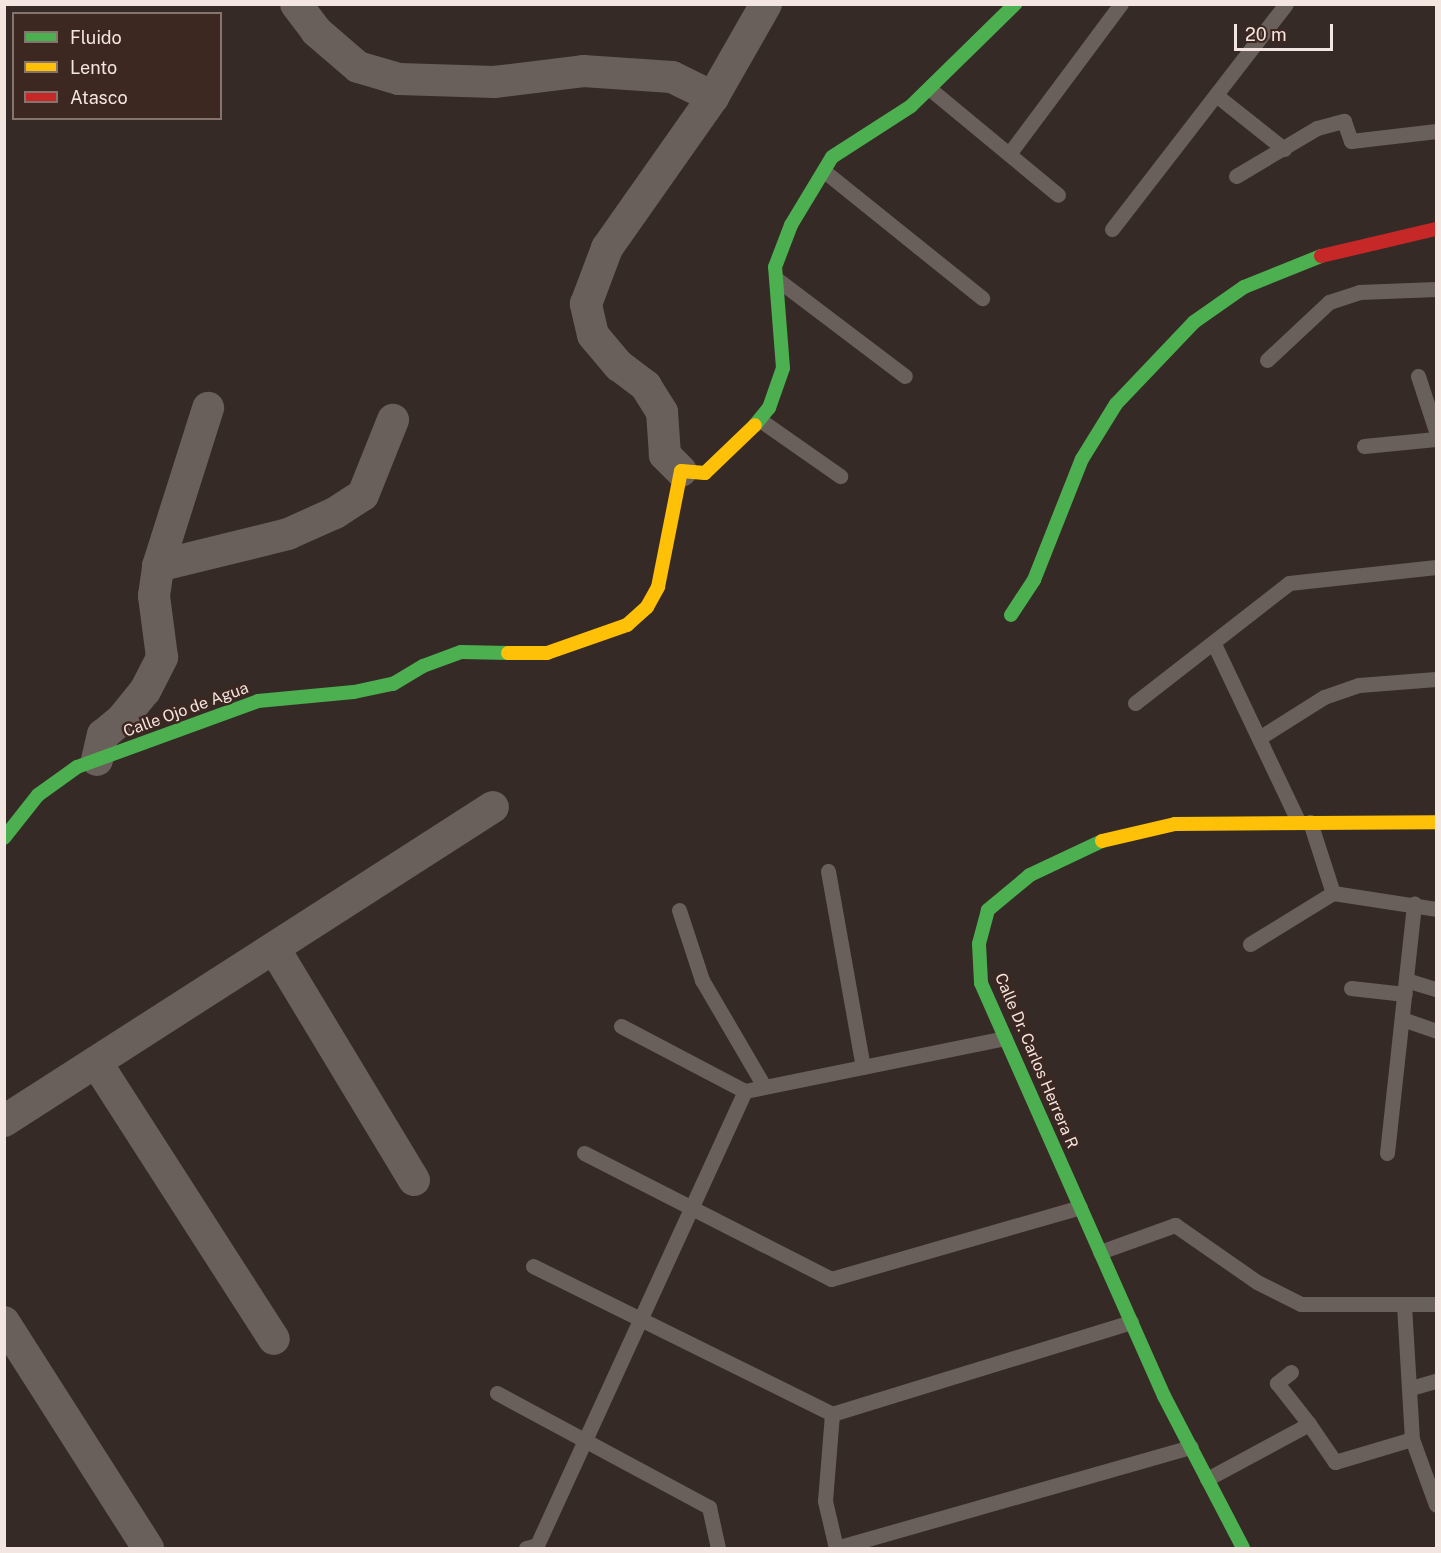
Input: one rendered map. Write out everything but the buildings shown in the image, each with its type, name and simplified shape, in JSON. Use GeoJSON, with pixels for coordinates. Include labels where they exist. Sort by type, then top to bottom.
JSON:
{"type":"FeatureCollection","features":[{"type":"Feature","properties":{"kind":"street"},"geometry":{"type":"LineString","coordinates":[[296,4],[316,31],[358,67],[399,79],[494,82],[583,71],[672,77],[713,97]]}},
{"type":"Feature","properties":{"kind":"street"},"geometry":{"type":"LineString","coordinates":[[766,4],[713,97],[607,248],[586,304],[593,335],[619,366],[646,386],[657,403],[662,412],[664,455],[681,471],[705,473],[743,441],[769,408],[783,368],[775,267],[791,225],[832,158],[911,106],[1015,4]]}},
{"type":"Feature","properties":{"kind":"street"},"geometry":{"type":"LineString","coordinates":[[1011,615],[1034,580],[1082,459],[1116,404],[1194,322],[1244,287],[1324,255],[1437,229]]}},
{"type":"Feature","properties":{"kind":"street"},"geometry":{"type":"LineString","coordinates":[[97,760],[103,735],[122,719],[145,691],[162,657],[155,613],[158,566],[208,408]]}},
{"type":"Feature","properties":{"kind":"street"},"geometry":{"type":"LineString","coordinates":[[158,566],[288,534],[335,513],[363,495],[393,420]]}},
{"type":"Feature","properties":{"kind":"street","name":"Calle Ojo de Agua"},"geometry":{"type":"LineString","coordinates":[[4,838],[38,795],[77,767],[258,701],[354,692],[393,684],[423,666],[461,652],[547,653],[627,625],[647,607],[658,587],[681,471]]}},
{"type":"Feature","properties":{"kind":"street"},"geometry":{"type":"LineString","coordinates":[[4,1121],[493,807]]}},
{"type":"Feature","properties":{"kind":"street","name":"Calle Dr. Carlos Herrera R"},"geometry":{"type":"LineString","coordinates":[[1243,1548],[1131,1322],[981,983],[979,945],[988,910],[1030,875],[1098,842],[1175,824],[1304,821],[1437,822]]}},
{"type":"Feature","properties":{"kind":"street"},"geometry":{"type":"LineString","coordinates":[[274,948],[414,1180]]}},
{"type":"Feature","properties":{"kind":"street"},"geometry":{"type":"LineString","coordinates":[[96,1062],[274,1339]]}},
{"type":"Feature","properties":{"kind":"street"},"geometry":{"type":"LineString","coordinates":[[4,1322],[148,1548]]}},
{"type":"Feature","properties":{"kind":"lane"},"geometry":{"type":"LineString","coordinates":[[1009,154],[1121,4]]}},
{"type":"Feature","properties":{"kind":"lane"},"geometry":{"type":"LineString","coordinates":[[1112,229],[1287,4]]}},
{"type":"Feature","properties":{"kind":"lane"},"geometry":{"type":"LineString","coordinates":[[930,89],[1058,195]]}},
{"type":"Feature","properties":{"kind":"lane"},"geometry":{"type":"LineString","coordinates":[[1216,95],[1284,149]]}},
{"type":"Feature","properties":{"kind":"lane"},"geometry":{"type":"LineString","coordinates":[[1236,176],[1317,128],[1344,121],[1351,141],[1437,131]]}},
{"type":"Feature","properties":{"kind":"lane"},"geometry":{"type":"LineString","coordinates":[[824,171],[982,298]]}},
{"type":"Feature","properties":{"kind":"lane"},"geometry":{"type":"LineString","coordinates":[[776,278],[905,376]]}},
{"type":"Feature","properties":{"kind":"lane"},"geometry":{"type":"LineString","coordinates":[[1267,360],[1329,302],[1359,291],[1437,290]]}},
{"type":"Feature","properties":{"kind":"lane"},"geometry":{"type":"LineString","coordinates":[[1418,376],[1437,431]]}},
{"type":"Feature","properties":{"kind":"lane"},"geometry":{"type":"LineString","coordinates":[[760,420],[840,476]]}},
{"type":"Feature","properties":{"kind":"lane"},"geometry":{"type":"LineString","coordinates":[[1364,446],[1437,439]]}},
{"type":"Feature","properties":{"kind":"lane"},"geometry":{"type":"LineString","coordinates":[[1135,703],[1214,644],[1289,583],[1437,567]]}},
{"type":"Feature","properties":{"kind":"lane"},"geometry":{"type":"LineString","coordinates":[[1214,644],[1259,738],[1304,821],[1334,893]]}},
{"type":"Feature","properties":{"kind":"lane"},"geometry":{"type":"LineString","coordinates":[[1259,738],[1324,697],[1359,685],[1437,679]]}},
{"type":"Feature","properties":{"kind":"lane"},"geometry":{"type":"LineString","coordinates":[[828,871],[863,1067]]}},
{"type":"Feature","properties":{"kind":"lane"},"geometry":{"type":"LineString","coordinates":[[1250,944],[1334,893],[1414,903],[1437,909]]}},
{"type":"Feature","properties":{"kind":"lane"},"geometry":{"type":"LineString","coordinates":[[1387,1153],[1414,903]]}},
{"type":"Feature","properties":{"kind":"lane"},"geometry":{"type":"LineString","coordinates":[[679,910],[702,980],[764,1086]]}},
{"type":"Feature","properties":{"kind":"lane"},"geometry":{"type":"LineString","coordinates":[[1351,988],[1437,989]]}},
{"type":"Feature","properties":{"kind":"lane"},"geometry":{"type":"LineString","coordinates":[[1402,1019],[1437,1031]]}},
{"type":"Feature","properties":{"kind":"lane"},"geometry":{"type":"LineString","coordinates":[[621,1026],[745,1090],[1005,1038]]}},
{"type":"Feature","properties":{"kind":"lane"},"geometry":{"type":"LineString","coordinates":[[534,1547],[745,1090]]}},
{"type":"Feature","properties":{"kind":"lane"},"geometry":{"type":"LineString","coordinates":[[584,1153],[831,1279],[1080,1207]]}},
{"type":"Feature","properties":{"kind":"lane"},"geometry":{"type":"LineString","coordinates":[[1101,1252],[1175,1225],[1257,1282],[1301,1304],[1437,1304]]}},
{"type":"Feature","properties":{"kind":"lane"},"geometry":{"type":"LineString","coordinates":[[533,1266],[832,1414],[1131,1322]]}},
{"type":"Feature","properties":{"kind":"lane"},"geometry":{"type":"LineString","coordinates":[[1404,1305],[1411,1388],[1412,1439],[1437,1505]]}},
{"type":"Feature","properties":{"kind":"lane"},"geometry":{"type":"LineString","coordinates":[[1291,1371],[1277,1383],[1335,1462],[1412,1439]]}},
{"type":"Feature","properties":{"kind":"lane"},"geometry":{"type":"LineString","coordinates":[[1411,1388],[1437,1381]]}},
{"type":"Feature","properties":{"kind":"lane"},"geometry":{"type":"LineString","coordinates":[[496,1393],[709,1507],[718,1548]]}},
{"type":"Feature","properties":{"kind":"lane"},"geometry":{"type":"LineString","coordinates":[[832,1414],[825,1502],[836,1548],[1191,1447]]}},
{"type":"Feature","properties":{"kind":"lane"},"geometry":{"type":"LineString","coordinates":[[1207,1479],[1309,1424]]}},
{"type":"Feature","properties":{"kind":"traffic: fast"},"geometry":{"type":"LineString","coordinates":[[755,425],[769,408],[783,368],[775,267],[791,225],[832,157],[911,106],[1015,4]]}},
{"type":"Feature","properties":{"kind":"traffic: fast"},"geometry":{"type":"LineString","coordinates":[[1011,615],[1034,580],[1082,459],[1116,404],[1194,322],[1244,287],[1321,256]]}},
{"type":"Feature","properties":{"kind":"traffic: fast"},"geometry":{"type":"LineString","coordinates":[[4,838],[38,795],[77,767],[258,701],[354,692],[393,684],[423,666],[461,652],[508,653]]}},
{"type":"Feature","properties":{"kind":"traffic: fast"},"geometry":{"type":"LineString","coordinates":[[1102,841],[1030,875],[988,910],[979,944],[981,983],[1164,1396],[1243,1548]]}},
{"type":"Feature","properties":{"kind":"traffic: slow"},"geometry":{"type":"LineString","coordinates":[[508,653],[547,653],[627,625],[647,607],[658,587],[681,471],[705,473],[755,425]]}},
{"type":"Feature","properties":{"kind":"traffic: slow"},"geometry":{"type":"LineString","coordinates":[[1102,841],[1175,824],[1436,822]]}},
{"type":"Feature","properties":{"kind":"traffic: jam"},"geometry":{"type":"LineString","coordinates":[[1321,256],[1436,229]]}}]}
